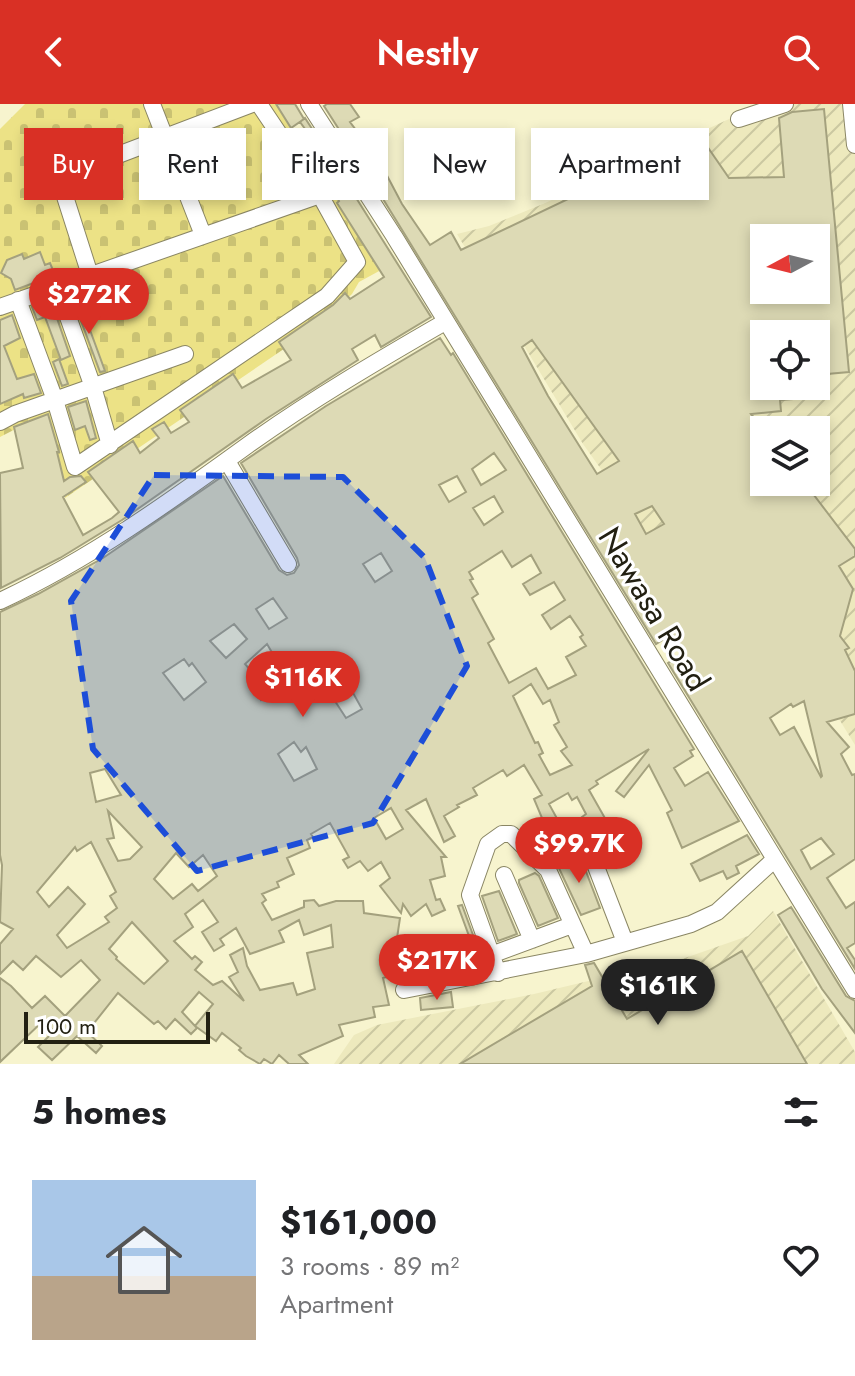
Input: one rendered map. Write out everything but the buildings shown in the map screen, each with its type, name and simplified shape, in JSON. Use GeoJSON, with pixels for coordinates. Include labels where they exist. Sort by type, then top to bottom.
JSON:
{"type":"FeatureCollection","features":[{"type":"Feature","properties":{"kind":"street"},"geometry":{"type":"LineString","coordinates":[[152,104],[161,128]]}},
{"type":"Feature","properties":{"kind":"street"},"geometry":{"type":"LineString","coordinates":[[188,128],[252,104]]}},
{"type":"Feature","properties":{"kind":"street"},"geometry":{"type":"LineString","coordinates":[[259,104],[275,128]]}},
{"type":"Feature","properties":{"kind":"street","name":"Nawasa Road"},"geometry":{"type":"LineString","coordinates":[[309,104],[394,236],[855,990]]}},
{"type":"Feature","properties":{"kind":"street"},"geometry":{"type":"LineString","coordinates":[[739,119],[785,104]]}},
{"type":"Feature","properties":{"kind":"street"},"geometry":{"type":"LineString","coordinates":[[851,104],[855,145]]}},
{"type":"Feature","properties":{"kind":"street"},"geometry":{"type":"LineString","coordinates":[[90,275],[61,184],[62,178],[139,147]]}},
{"type":"Feature","properties":{"kind":"street"},"geometry":{"type":"LineString","coordinates":[[189,200],[203,235]]}},
{"type":"Feature","properties":{"kind":"street"},"geometry":{"type":"LineString","coordinates":[[0,307],[305,200]]}},
{"type":"Feature","properties":{"kind":"street"},"geometry":{"type":"LineString","coordinates":[[18,300],[55,400],[75,467],[327,296],[357,262],[323,200]]}},
{"type":"Feature","properties":{"kind":"street"},"geometry":{"type":"LineString","coordinates":[[57,286],[110,445]]}},
{"type":"Feature","properties":{"kind":"street"},"geometry":{"type":"LineString","coordinates":[[0,601],[91,554],[371,364],[445,322]]}},
{"type":"Feature","properties":{"kind":"street"},"geometry":{"type":"LineString","coordinates":[[0,422],[185,354]]}},
{"type":"Feature","properties":{"kind":"street"},"geometry":{"type":"LineString","coordinates":[[227,461],[288,564]]}},
{"type":"Feature","properties":{"kind":"street"},"geometry":{"type":"LineString","coordinates":[[498,973],[470,895],[488,844],[502,834],[511,834],[548,870],[586,954]]}},
{"type":"Feature","properties":{"kind":"street"},"geometry":{"type":"LineString","coordinates":[[590,851],[625,942]]}},
{"type":"Feature","properties":{"kind":"street"},"geometry":{"type":"LineString","coordinates":[[404,990],[586,954],[691,924],[717,912],[775,859]]}},
{"type":"Feature","properties":{"kind":"street"},"geometry":{"type":"LineString","coordinates":[[504,875],[532,940]]}},
{"type":"Feature","properties":{"kind":"street"},"geometry":{"type":"LineString","coordinates":[[491,955],[572,925]]}},
{"type":"Feature","properties":{"kind":"highlighted area"},"geometry":{"type":"Polygon","coordinates":[[[154,475],[343,477],[425,558],[467,666],[373,823],[197,871],[93,749],[71,601],[154,475]]]}},
{"type":"Feature","properties":{"kind":"shaded area"},"geometry":{"type":"Polygon","coordinates":[[[762,104],[855,104],[855,745],[839,719],[841,705],[679,578],[583,444],[457,234],[489,226],[552,200],[709,200],[709,128],[762,104]]]}},
{"type":"Feature","properties":{"kind":"shaded area"},"geometry":{"type":"Polygon","coordinates":[[[773,911],[855,1052],[855,1064],[334,1064],[354,1035],[377,1025],[534,994],[685,958],[748,936],[773,911]]]}},
{"type":"Feature","properties":{"kind":"green space"},"geometry":{"type":"Polygon","coordinates":[[[25,104],[276,104],[292,128],[262,128],[262,200],[339,200],[381,270],[359,282],[352,294],[322,323],[65,498],[41,416],[0,437],[0,129],[25,104]]]}}]}
